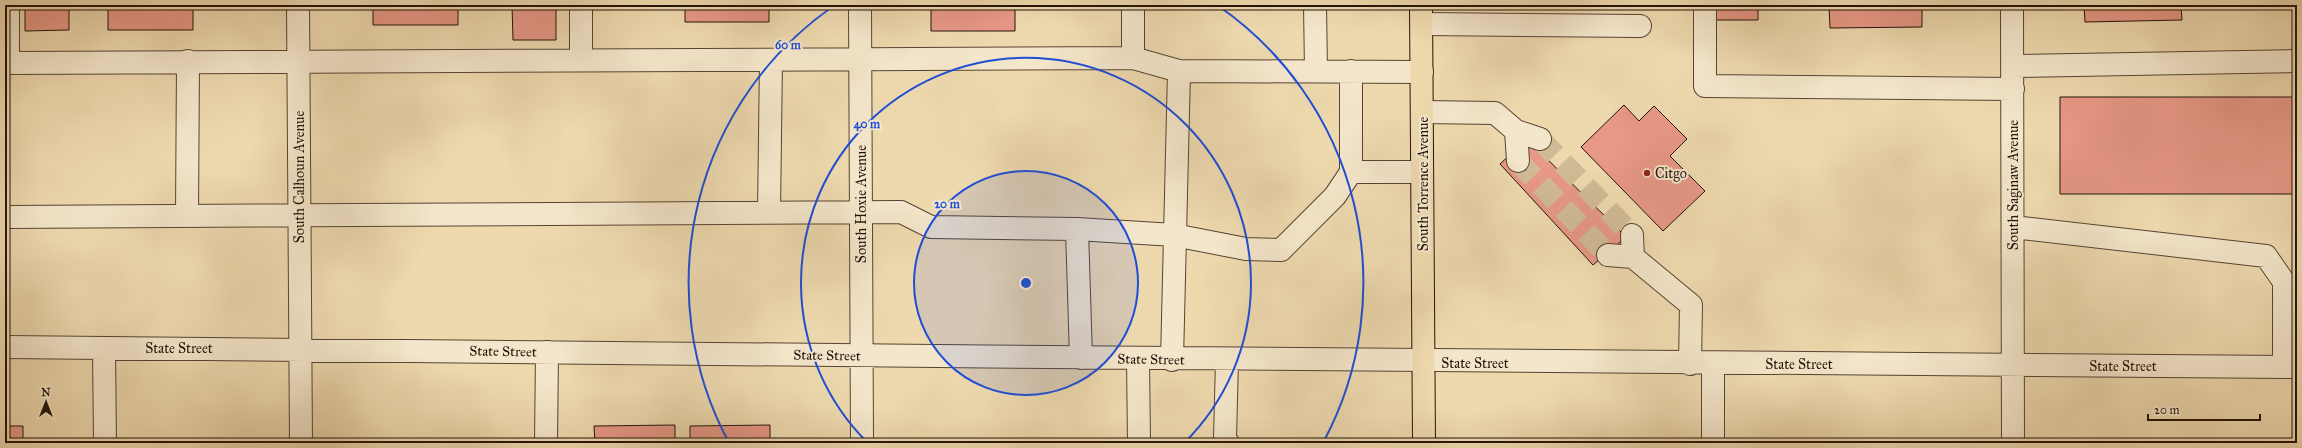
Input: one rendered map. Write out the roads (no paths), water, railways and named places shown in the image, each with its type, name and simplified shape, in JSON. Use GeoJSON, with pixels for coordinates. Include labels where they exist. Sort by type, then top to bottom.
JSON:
{"type":"FeatureCollection","features":[{"type":"Feature","properties":{"kind":"main road","name":"South Torrence Avenue"},"geometry":{"type":"LineString","coordinates":[[1421,14],[1424,443]]}},
{"type":"Feature","properties":{"kind":"street"},"geometry":{"type":"LineString","coordinates":[[8,5],[7,63],[1133,58],[1179,71],[1422,72]]}},
{"type":"Feature","properties":{"kind":"street","name":"South Calhoun Avenue"},"geometry":{"type":"LineString","coordinates":[[298,5],[301,443]]}},
{"type":"Feature","properties":{"kind":"street"},"geometry":{"type":"LineString","coordinates":[[581,5],[581,60]]}},
{"type":"Feature","properties":{"kind":"street","name":"South Hoxie Avenue"},"geometry":{"type":"LineString","coordinates":[[860,5],[862,443]]}},
{"type":"Feature","properties":{"kind":"street"},"geometry":{"type":"LineString","coordinates":[[1133,5],[1133,58]]}},
{"type":"Feature","properties":{"kind":"street"},"geometry":{"type":"LineString","coordinates":[[1315,5],[1316,71]]}},
{"type":"Feature","properties":{"kind":"street"},"geometry":{"type":"LineString","coordinates":[[1705,5],[1705,86],[2013,90]]}},
{"type":"Feature","properties":{"kind":"street","name":"South Saginaw Avenue"},"geometry":{"type":"LineString","coordinates":[[2012,5],[2013,443]]}},
{"type":"Feature","properties":{"kind":"street"},"geometry":{"type":"LineString","coordinates":[[1421,14],[1640,26]]}},
{"type":"Feature","properties":{"kind":"street"},"geometry":{"type":"LineString","coordinates":[[769,212],[771,60]]}},
{"type":"Feature","properties":{"kind":"street"},"geometry":{"type":"LineString","coordinates":[[187,216],[188,61]]}},
{"type":"Feature","properties":{"kind":"street"},"geometry":{"type":"LineString","coordinates":[[2013,66],[2297,61]]}},
{"type":"Feature","properties":{"kind":"street"},"geometry":{"type":"LineString","coordinates":[[1172,360],[1179,71]]}},
{"type":"Feature","properties":{"kind":"street"},"geometry":{"type":"LineString","coordinates":[[5,216],[300,216],[900,212],[931,227],[1078,229],[1174,236],[1246,249],[1281,250],[1335,196],[1351,172],[1351,71]]}},
{"type":"Feature","properties":{"kind":"street"},"geometry":{"type":"LineString","coordinates":[[1422,112],[1496,113],[1516,131],[1540,139]]}},
{"type":"Feature","properties":{"kind":"street"},"geometry":{"type":"LineString","coordinates":[[1516,131],[1518,161]]}},
{"type":"Feature","properties":{"kind":"street"},"geometry":{"type":"LineString","coordinates":[[1351,172],[1422,172]]}},
{"type":"Feature","properties":{"kind":"street"},"geometry":{"type":"LineString","coordinates":[[2013,227],[2266,256],[2284,282],[2290,367]]}},
{"type":"Feature","properties":{"kind":"street"},"geometry":{"type":"LineString","coordinates":[[1078,229],[1081,358]]}},
{"type":"Feature","properties":{"kind":"street"},"geometry":{"type":"LineString","coordinates":[[1632,236],[1633,257]]}},
{"type":"Feature","properties":{"kind":"street"},"geometry":{"type":"LineString","coordinates":[[1608,255],[1633,257],[1691,305],[1690,364]]}},
{"type":"Feature","properties":{"kind":"street","name":"State Street"},"geometry":{"type":"LineString","coordinates":[[5,347],[300,348],[1424,363],[2290,367]]}},
{"type":"Feature","properties":{"kind":"street"},"geometry":{"type":"LineString","coordinates":[[104,348],[105,443]]}},
{"type":"Feature","properties":{"kind":"street"},"geometry":{"type":"LineString","coordinates":[[546,443],[547,352]]}},
{"type":"Feature","properties":{"kind":"street"},"geometry":{"type":"LineString","coordinates":[[1138,359],[1139,443]]}},
{"type":"Feature","properties":{"kind":"street"},"geometry":{"type":"LineString","coordinates":[[1227,360],[1225,438],[1228,443]]}},
{"type":"Feature","properties":{"kind":"street"},"geometry":{"type":"LineString","coordinates":[[1713,364],[1713,443]]}},
{"type":"Feature","properties":{"kind":"tunnel"},"geometry":{"type":"LineString","coordinates":[[1540,139],[1632,235]]}},
{"type":"Feature","properties":{"kind":"tunnel"},"geometry":{"type":"LineString","coordinates":[[1518,161],[1608,255]]}},
{"type":"Feature","properties":{"kind":"place","name":"Citgo"},"geometry":{"type":"Point","coordinates":[1647,173]}}]}
